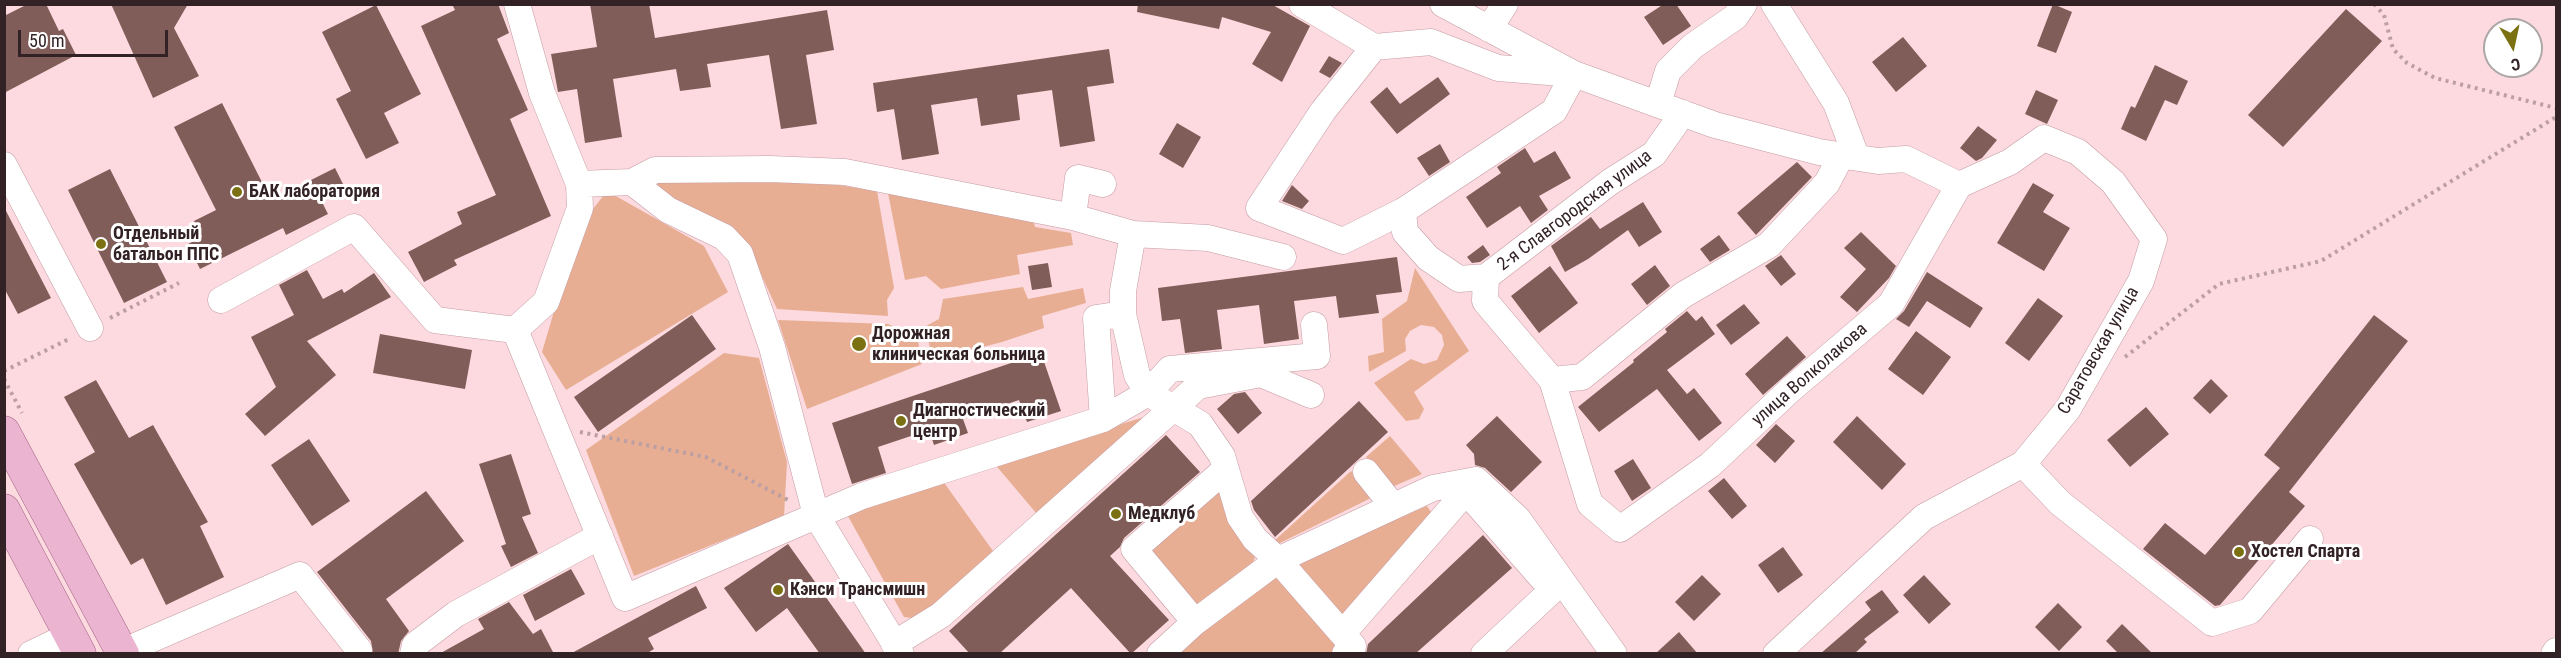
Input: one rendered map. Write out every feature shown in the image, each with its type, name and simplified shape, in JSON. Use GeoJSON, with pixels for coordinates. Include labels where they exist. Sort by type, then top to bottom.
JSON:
{"type":"FeatureCollection","features":[{"type":"Feature","properties":{"kind":"main road"},"geometry":{"type":"LineString","coordinates":[[4,432],[123,653]]}},
{"type":"Feature","properties":{"kind":"main road"},"geometry":{"type":"LineString","coordinates":[[4,510],[68,648]]}},
{"type":"Feature","properties":{"kind":"street"},"geometry":{"type":"LineString","coordinates":[[220,300],[354,227],[435,320],[515,330],[546,302],[580,208],[579,184],[542,93],[518,4]]}},
{"type":"Feature","properties":{"kind":"street"},"geometry":{"type":"LineString","coordinates":[[1302,4],[1374,46],[1431,42],[1498,68],[1574,74]]}},
{"type":"Feature","properties":{"kind":"street"},"geometry":{"type":"LineString","coordinates":[[1443,4],[1574,74],[1714,125],[1819,152],[1878,160],[1906,159],[1959,186]]}},
{"type":"Feature","properties":{"kind":"street"},"geometry":{"type":"LineString","coordinates":[[1489,29],[1505,4]]}},
{"type":"Feature","properties":{"kind":"street"},"geometry":{"type":"LineString","coordinates":[[1658,104],[1668,71],[1693,46],[1735,17],[1744,4]]}},
{"type":"Feature","properties":{"kind":"street"},"geometry":{"type":"LineString","coordinates":[[1774,4],[1836,103],[1849,155]]}},
{"type":"Feature","properties":{"kind":"street"},"geometry":{"type":"LineString","coordinates":[[1374,46],[1323,111],[1259,208],[1342,241],[1403,211],[1554,111],[1574,74]]}},
{"type":"Feature","properties":{"kind":"street","name":"2-я Славгородская улица"},"geometry":{"type":"LineString","coordinates":[[1486,277],[1610,182],[1654,154],[1683,113]]}},
{"type":"Feature","properties":{"kind":"street","name":"Саратовская улица"},"geometry":{"type":"LineString","coordinates":[[1776,654],[1924,517],[2023,464],[2068,409],[2141,281],[2154,239],[2113,182],[2078,152],[2044,138],[2010,162],[1959,186]]}},
{"type":"Feature","properties":{"kind":"street"},"geometry":{"type":"LineString","coordinates":[[1403,211],[1405,232],[1428,258],[1459,279],[1486,277],[1485,301],[1552,381],[1582,377],[1683,295],[1769,245],[1827,183],[1849,155]]}},
{"type":"Feature","properties":{"kind":"street"},"geometry":{"type":"LineString","coordinates":[[4,165],[90,328]]}},
{"type":"Feature","properties":{"kind":"street"},"geometry":{"type":"LineString","coordinates":[[579,184],[632,182],[655,170],[770,169],[844,172],[1073,217],[1133,234],[1208,238],[1283,257]]}},
{"type":"Feature","properties":{"kind":"street"},"geometry":{"type":"LineString","coordinates":[[1073,217],[1078,178],[1103,184]]}},
{"type":"Feature","properties":{"kind":"street"},"geometry":{"type":"LineString","coordinates":[[632,182],[668,210],[724,237],[740,254],[772,347],[816,515],[897,649],[941,615],[1198,386],[1262,374],[1311,395]]}},
{"type":"Feature","properties":{"kind":"street","name":"улица Волколакова"},"geometry":{"type":"LineString","coordinates":[[1552,381],[1590,504],[1620,529],[1710,465],[1790,390],[1891,304],[1959,186]]}},
{"type":"Feature","properties":{"kind":"street"},"geometry":{"type":"LineString","coordinates":[[1133,234],[1123,291],[1124,314],[1137,375],[1148,393],[1174,406],[1200,424],[1222,456],[1240,517],[1255,539],[1278,560],[1344,643],[1470,485]]}},
{"type":"Feature","properties":{"kind":"street"},"geometry":{"type":"LineString","coordinates":[[1104,419],[1096,318],[1124,314]]}},
{"type":"Feature","properties":{"kind":"street"},"geometry":{"type":"LineString","coordinates":[[515,330],[625,598],[862,496],[1104,419],[1148,393],[1170,369],[1317,356],[1314,325]]}},
{"type":"Feature","properties":{"kind":"street"},"geometry":{"type":"LineString","coordinates":[[2023,464],[2060,503],[2212,623],[2250,611],[2310,539]]}},
{"type":"Feature","properties":{"kind":"street"},"geometry":{"type":"LineString","coordinates":[[1195,622],[1134,549],[1226,469]]}},
{"type":"Feature","properties":{"kind":"street"},"geometry":{"type":"LineString","coordinates":[[1366,472],[1393,506]]}},
{"type":"Feature","properties":{"kind":"street"},"geometry":{"type":"LineString","coordinates":[[1160,654],[1195,622],[1278,560],[1433,488],[1470,485],[1518,519],[1614,654]]}},
{"type":"Feature","properties":{"kind":"street"},"geometry":{"type":"LineString","coordinates":[[413,654],[415,645],[456,615],[600,536]]}},
{"type":"Feature","properties":{"kind":"street"},"geometry":{"type":"LineString","coordinates":[[123,653],[300,575],[359,650]]}},
{"type":"Feature","properties":{"kind":"street"},"geometry":{"type":"LineString","coordinates":[[1484,654],[1561,582]]}},
{"type":"Feature","properties":{"kind":"street"},"geometry":{"type":"LineString","coordinates":[[31,654],[68,648]]}},
{"type":"Feature","properties":{"kind":"path"},"geometry":{"type":"LineString","coordinates":[[2374,4],[2384,15],[2393,49],[2407,63],[2435,78],[2556,108]]}},
{"type":"Feature","properties":{"kind":"path"},"geometry":{"type":"LineString","coordinates":[[2117,365],[2133,349],[2219,284],[2321,261],[2556,117]]}},
{"type":"Feature","properties":{"kind":"path"},"geometry":{"type":"LineString","coordinates":[[555,427],[706,457],[816,515]]}},
{"type":"Feature","properties":{"kind":"shaded area"},"geometry":{"type":"Polygon","coordinates":[[[793,178],[877,191],[894,288],[887,300],[888,316],[777,309],[748,246],[655,189],[658,180],[793,178]]]}},
{"type":"Feature","properties":{"kind":"shaded area"},"geometry":{"type":"Polygon","coordinates":[[[607,191],[704,246],[728,292],[566,390],[542,352],[579,227],[607,191]]]}},
{"type":"Feature","properties":{"kind":"shaded area"},"geometry":{"type":"Polygon","coordinates":[[[888,193],[1033,219],[1035,227],[1071,233],[1073,245],[1017,255],[1020,274],[941,289],[926,276],[905,280],[888,193]]]}},
{"type":"Feature","properties":{"kind":"shaded area"},"geometry":{"type":"Polygon","coordinates":[[[1415,268],[1469,351],[1414,392],[1424,409],[1419,419],[1406,421],[1374,383],[1411,359],[1424,364],[1437,360],[1444,345],[1442,335],[1434,327],[1421,325],[1410,331],[1405,339],[1406,351],[1369,372],[1368,356],[1384,352],[1382,319],[1407,301],[1415,268]]]}},
{"type":"Feature","properties":{"kind":"shaded area"},"geometry":{"type":"Polygon","coordinates":[[[1023,287],[1028,299],[1083,288],[1086,303],[1042,316],[1044,328],[1002,342],[932,360],[926,326],[939,319],[943,299],[1023,287]]]}},
{"type":"Feature","properties":{"kind":"shaded area"},"geometry":{"type":"Polygon","coordinates":[[[778,320],[888,324],[903,331],[916,329],[922,364],[807,409],[778,320]]]}},
{"type":"Feature","properties":{"kind":"shaded area"},"geometry":{"type":"Polygon","coordinates":[[[724,353],[759,358],[787,462],[784,516],[634,576],[586,450],[724,353]]]}},
{"type":"Feature","properties":{"kind":"shaded area"},"geometry":{"type":"Polygon","coordinates":[[[1148,416],[1037,514],[993,462],[1148,416]]]}},
{"type":"Feature","properties":{"kind":"shaded area"},"geometry":{"type":"Polygon","coordinates":[[[1390,436],[1422,474],[1392,487],[1366,457],[1390,436]]]}},
{"type":"Feature","properties":{"kind":"shaded area"},"geometry":{"type":"Polygon","coordinates":[[[1351,471],[1373,497],[1276,545],[1273,542],[1351,471]]]}},
{"type":"Feature","properties":{"kind":"shaded area"},"geometry":{"type":"Polygon","coordinates":[[[940,477],[993,551],[922,619],[904,617],[844,509],[940,477]]]}},
{"type":"Feature","properties":{"kind":"shaded area"},"geometry":{"type":"Polygon","coordinates":[[[1216,485],[1255,556],[1251,571],[1196,608],[1148,551],[1216,485]]]}},
{"type":"Feature","properties":{"kind":"shaded area"},"geometry":{"type":"Polygon","coordinates":[[[1427,506],[1431,512],[1349,619],[1337,618],[1296,569],[1302,559],[1427,506]]]}},
{"type":"Feature","properties":{"kind":"shaded area"},"geometry":{"type":"Polygon","coordinates":[[[1268,572],[1282,574],[1337,637],[1337,653],[1176,654],[1268,572]]]}},
{"type":"Feature","properties":{"kind":"building"},"geometry":{"type":"Polygon","coordinates":[[[28,4],[46,4],[59,31],[63,29],[76,55],[4,93],[4,16],[28,4]]]}},
{"type":"Feature","properties":{"kind":"building"},"geometry":{"type":"Polygon","coordinates":[[[111,4],[188,4],[174,28],[199,76],[153,98],[111,4]]]}},
{"type":"Feature","properties":{"kind":"building"},"geometry":{"type":"Polygon","coordinates":[[[452,4],[498,4],[509,33],[497,39],[528,110],[510,119],[551,216],[454,260],[457,265],[424,282],[408,252],[462,224],[457,212],[496,195],[421,26],[455,10],[452,4]]]}},
{"type":"Feature","properties":{"kind":"building"},"geometry":{"type":"Polygon","coordinates":[[[590,4],[649,4],[655,38],[827,10],[834,50],[806,55],[817,124],[781,129],[769,55],[707,64],[711,87],[680,91],[676,69],[613,79],[622,137],[585,143],[577,89],[558,92],[551,54],[597,47],[590,4]]]}},
{"type":"Feature","properties":{"kind":"building"},"geometry":{"type":"Polygon","coordinates":[[[1138,4],[1271,4],[1310,26],[1282,82],[1252,64],[1271,32],[1222,17],[1219,29],[1137,12],[1138,4]]]}},
{"type":"Feature","properties":{"kind":"building"},"geometry":{"type":"Polygon","coordinates":[[[1664,4],[1676,4],[1691,26],[1663,45],[1644,17],[1664,4]]]}},
{"type":"Feature","properties":{"kind":"building"},"geometry":{"type":"Polygon","coordinates":[[[2053,4],[2072,12],[2056,53],[2037,46],[2053,4]]]}},
{"type":"Feature","properties":{"kind":"building"},"geometry":{"type":"Polygon","coordinates":[[[376,5],[421,94],[384,113],[399,143],[366,159],[336,99],[351,91],[322,32],[376,5]]]}},
{"type":"Feature","properties":{"kind":"building"},"geometry":{"type":"Polygon","coordinates":[[[2346,9],[2382,41],[2283,147],[2248,115],[2346,9]]]}},
{"type":"Feature","properties":{"kind":"building"},"geometry":{"type":"Polygon","coordinates":[[[1903,37],[1927,66],[1896,92],[1872,62],[1903,37]]]}},
{"type":"Feature","properties":{"kind":"building"},"geometry":{"type":"Polygon","coordinates":[[[1109,49],[1114,83],[1087,87],[1095,141],[1060,147],[1052,90],[1017,95],[1020,120],[981,126],[977,98],[931,105],[939,154],[902,160],[894,109],[877,112],[873,83],[1109,49]]]}},
{"type":"Feature","properties":{"kind":"building"},"geometry":{"type":"Polygon","coordinates":[[[1329,56],[1342,63],[1330,78],[1319,72],[1329,56]]]}},
{"type":"Feature","properties":{"kind":"building"},"geometry":{"type":"Polygon","coordinates":[[[2155,65],[2188,81],[2177,105],[2165,100],[2146,141],[2121,129],[2131,106],[2135,108],[2155,65]]]}},
{"type":"Feature","properties":{"kind":"building"},"geometry":{"type":"Polygon","coordinates":[[[1438,77],[1450,94],[1397,134],[1370,102],[1387,87],[1400,104],[1438,77]]]}},
{"type":"Feature","properties":{"kind":"building"},"geometry":{"type":"Polygon","coordinates":[[[2036,90],[2058,100],[2047,124],[2025,114],[2036,90]]]}},
{"type":"Feature","properties":{"kind":"building","name":"БАК лаборатория"},"geometry":{"type":"Polygon","coordinates":[[[222,103],[271,200],[335,168],[344,186],[320,198],[328,214],[286,235],[283,228],[200,269],[188,244],[202,237],[194,221],[216,210],[174,127],[222,103]]]}},
{"type":"Feature","properties":{"kind":"building"},"geometry":{"type":"Polygon","coordinates":[[[1177,123],[1201,137],[1183,168],[1159,154],[1177,123]]]}},
{"type":"Feature","properties":{"kind":"building"},"geometry":{"type":"Polygon","coordinates":[[[1978,126],[1997,140],[1982,158],[1976,161],[1960,148],[1978,126]]]}},
{"type":"Feature","properties":{"kind":"building"},"geometry":{"type":"Polygon","coordinates":[[[1440,144],[1450,162],[1429,176],[1417,158],[1440,144]]]}},
{"type":"Feature","properties":{"kind":"building"},"geometry":{"type":"Polygon","coordinates":[[[1525,148],[1534,163],[1555,151],[1571,178],[1539,196],[1548,210],[1531,223],[1520,206],[1487,228],[1466,197],[1501,173],[1497,167],[1525,148]]]}},
{"type":"Feature","properties":{"kind":"building"},"geometry":{"type":"Polygon","coordinates":[[[1797,162],[1812,177],[1756,235],[1737,213],[1797,162]]]}},
{"type":"Feature","properties":{"kind":"building"},"geometry":{"type":"Polygon","coordinates":[[[110,169],[167,282],[124,303],[68,190],[110,169]]]}},
{"type":"Feature","properties":{"kind":"building"},"geometry":{"type":"Polygon","coordinates":[[[2033,183],[2054,195],[2043,212],[2070,228],[2044,271],[1997,243],[2033,183]]]}},
{"type":"Feature","properties":{"kind":"building"},"geometry":{"type":"Polygon","coordinates":[[[1292,185],[1309,201],[1302,209],[1282,201],[1292,185]]]}},
{"type":"Feature","properties":{"kind":"building"},"geometry":{"type":"Polygon","coordinates":[[[1643,202],[1662,232],[1639,247],[1628,230],[1588,259],[1565,272],[1551,246],[1591,217],[1600,229],[1643,202]]]}},
{"type":"Feature","properties":{"kind":"building"},"geometry":{"type":"Polygon","coordinates":[[[4,207],[51,298],[18,314],[4,288],[4,207]]]}},
{"type":"Feature","properties":{"kind":"building"},"geometry":{"type":"Polygon","coordinates":[[[1861,232],[1896,266],[1889,278],[1857,312],[1840,297],[1866,269],[1844,248],[1861,232]]]}},
{"type":"Feature","properties":{"kind":"building"},"geometry":{"type":"Polygon","coordinates":[[[1719,235],[1730,250],[1710,262],[1700,249],[1719,235]]]}},
{"type":"Feature","properties":{"kind":"building"},"geometry":{"type":"Polygon","coordinates":[[[1483,245],[1490,255],[1480,262],[1472,263],[1467,257],[1483,245]]]}},
{"type":"Feature","properties":{"kind":"building"},"geometry":{"type":"Polygon","coordinates":[[[1781,255],[1796,274],[1781,286],[1765,266],[1781,255]]]}},
{"type":"Feature","properties":{"kind":"building"},"geometry":{"type":"Polygon","coordinates":[[[1397,257],[1402,292],[1376,295],[1379,313],[1339,318],[1336,296],[1294,301],[1299,339],[1264,344],[1259,305],[1217,310],[1222,349],[1185,353],[1180,319],[1162,321],[1158,288],[1397,257]]]}},
{"type":"Feature","properties":{"kind":"building"},"geometry":{"type":"Polygon","coordinates":[[[1048,263],[1052,287],[1032,290],[1028,266],[1048,263]]]}},
{"type":"Feature","properties":{"kind":"building"},"geometry":{"type":"Polygon","coordinates":[[[1655,265],[1670,286],[1647,305],[1631,284],[1655,265]]]}},
{"type":"Feature","properties":{"kind":"building"},"geometry":{"type":"Polygon","coordinates":[[[1550,266],[1578,303],[1539,333],[1511,296],[1550,266]]]}},
{"type":"Feature","properties":{"kind":"building"},"geometry":{"type":"Polygon","coordinates":[[[307,270],[323,299],[342,289],[344,293],[374,273],[391,297],[307,341],[336,375],[265,436],[245,414],[276,387],[251,337],[294,315],[279,285],[307,270]]]}},
{"type":"Feature","properties":{"kind":"building"},"geometry":{"type":"Polygon","coordinates":[[[1927,272],[1983,308],[1970,328],[1927,301],[1909,327],[1896,319],[1904,311],[1927,272]]]}},
{"type":"Feature","properties":{"kind":"building"},"geometry":{"type":"Polygon","coordinates":[[[2038,298],[2063,316],[2029,361],[2005,343],[2038,298]]]}},
{"type":"Feature","properties":{"kind":"building"},"geometry":{"type":"Polygon","coordinates":[[[1744,304],[1760,323],[1731,345],[1716,325],[1744,304]]]}},
{"type":"Feature","properties":{"kind":"building"},"geometry":{"type":"Polygon","coordinates":[[[1687,311],[1696,321],[1702,316],[1715,334],[1667,370],[1687,394],[1694,388],[1722,423],[1699,441],[1657,389],[1599,432],[1578,407],[1634,362],[1633,360],[1667,332],[1665,329],[1687,311]]]}},
{"type":"Feature","properties":{"kind":"building"},"geometry":{"type":"Polygon","coordinates":[[[692,315],[716,349],[598,432],[574,397],[692,315]]]}},
{"type":"Feature","properties":{"kind":"building"},"geometry":{"type":"Polygon","coordinates":[[[2374,315],[2408,341],[2289,492],[2305,506],[2220,605],[2215,606],[2143,549],[2165,523],[2205,555],[2280,468],[2264,455],[2374,315]]]}},
{"type":"Feature","properties":{"kind":"building"},"geometry":{"type":"Polygon","coordinates":[[[1916,331],[1951,357],[1923,395],[1888,369],[1916,331]]]}},
{"type":"Feature","properties":{"kind":"building"},"geometry":{"type":"Polygon","coordinates":[[[380,334],[472,350],[465,389],[373,373],[380,334]]]}},
{"type":"Feature","properties":{"kind":"building"},"geometry":{"type":"Polygon","coordinates":[[[1787,336],[1806,357],[1763,395],[1745,374],[1787,336]]]}},
{"type":"Feature","properties":{"kind":"building","name":"Диагностический центр"},"geometry":{"type":"Polygon","coordinates":[[[1041,353],[1061,411],[1027,422],[1019,400],[963,419],[968,433],[934,445],[929,430],[878,447],[886,473],[852,484],[832,423],[1041,353]]]}},
{"type":"Feature","properties":{"kind":"building"},"geometry":{"type":"Polygon","coordinates":[[[2211,379],[2228,396],[2210,414],[2193,398],[2211,379]]]}},
{"type":"Feature","properties":{"kind":"building"},"geometry":{"type":"Polygon","coordinates":[[[96,380],[129,438],[153,425],[208,522],[200,526],[224,577],[166,605],[143,558],[131,565],[74,464],[95,452],[64,397],[96,380]]]}},
{"type":"Feature","properties":{"kind":"building"},"geometry":{"type":"Polygon","coordinates":[[[1245,392],[1262,413],[1238,434],[1217,409],[1234,394],[1245,392]]]}},
{"type":"Feature","properties":{"kind":"building"},"geometry":{"type":"Polygon","coordinates":[[[1359,401],[1388,432],[1275,537],[1254,510],[1251,501],[1359,401]]]}},
{"type":"Feature","properties":{"kind":"building"},"geometry":{"type":"Polygon","coordinates":[[[2146,407],[2169,434],[2130,467],[2107,440],[2146,407]]]}},
{"type":"Feature","properties":{"kind":"building"},"geometry":{"type":"Polygon","coordinates":[[[1497,416],[1542,462],[1511,492],[1485,468],[1475,465],[1474,454],[1466,445],[1497,416]]]}},
{"type":"Feature","properties":{"kind":"building"},"geometry":{"type":"Polygon","coordinates":[[[1857,416],[1906,464],[1882,490],[1833,442],[1857,416]]]}},
{"type":"Feature","properties":{"kind":"building"},"geometry":{"type":"Polygon","coordinates":[[[1776,424],[1795,441],[1775,463],[1756,445],[1776,424]]]}},
{"type":"Feature","properties":{"kind":"building","name":"Медклуб"},"geometry":{"type":"Polygon","coordinates":[[[1166,435],[1200,472],[1124,538],[1120,547],[1110,556],[1169,620],[1131,654],[1071,588],[999,654],[970,654],[949,631],[1166,435]]]}},
{"type":"Feature","properties":{"kind":"building"},"geometry":{"type":"Polygon","coordinates":[[[309,439],[350,501],[312,526],[271,465],[309,439]]]}},
{"type":"Feature","properties":{"kind":"building"},"geometry":{"type":"Polygon","coordinates":[[[511,454],[531,514],[522,517],[538,553],[511,567],[501,546],[506,544],[479,464],[511,454]]]}},
{"type":"Feature","properties":{"kind":"building"},"geometry":{"type":"Polygon","coordinates":[[[1633,459],[1651,488],[1632,501],[1614,471],[1633,459]]]}},
{"type":"Feature","properties":{"kind":"building"},"geometry":{"type":"Polygon","coordinates":[[[1724,478],[1747,506],[1732,519],[1708,491],[1724,478]]]}},
{"type":"Feature","properties":{"kind":"building"},"geometry":{"type":"Polygon","coordinates":[[[426,491],[464,541],[386,599],[409,631],[401,641],[398,654],[373,654],[371,641],[317,572],[426,491]]]}},
{"type":"Feature","properties":{"kind":"building"},"geometry":{"type":"Polygon","coordinates":[[[1483,535],[1512,568],[1415,654],[1366,654],[1368,644],[1483,535]]]}},
{"type":"Feature","properties":{"kind":"building"},"geometry":{"type":"Polygon","coordinates":[[[788,544],[866,654],[820,654],[787,608],[756,632],[724,588],[788,544]]]}},
{"type":"Feature","properties":{"kind":"building"},"geometry":{"type":"Polygon","coordinates":[[[1783,547],[1803,575],[1778,593],[1758,565],[1783,547]]]}},
{"type":"Feature","properties":{"kind":"building"},"geometry":{"type":"Polygon","coordinates":[[[571,569],[585,594],[535,621],[523,595],[571,569]]]}},
{"type":"Feature","properties":{"kind":"building"},"geometry":{"type":"Polygon","coordinates":[[[1702,575],[1721,594],[1694,621],[1675,602],[1702,575]]]}},
{"type":"Feature","properties":{"kind":"building"},"geometry":{"type":"Polygon","coordinates":[[[1924,575],[1951,604],[1929,624],[1903,595],[1924,575]]]}},
{"type":"Feature","properties":{"kind":"building"},"geometry":{"type":"Polygon","coordinates":[[[696,586],[707,608],[648,638],[654,649],[646,654],[570,654],[696,586]]]}},
{"type":"Feature","properties":{"kind":"building"},"geometry":{"type":"Polygon","coordinates":[[[1882,590],[1899,612],[1864,639],[1867,642],[1854,654],[1820,654],[1871,610],[1865,602],[1882,590]]]}},
{"type":"Feature","properties":{"kind":"building"},"geometry":{"type":"Polygon","coordinates":[[[509,602],[533,634],[541,629],[554,654],[439,654],[484,629],[478,619],[509,602]]]}},
{"type":"Feature","properties":{"kind":"building"},"geometry":{"type":"Polygon","coordinates":[[[2058,603],[2082,627],[2059,651],[2035,627],[2058,603]]]}},
{"type":"Feature","properties":{"kind":"building"},"geometry":{"type":"Polygon","coordinates":[[[2122,624],[2153,654],[2119,654],[2106,641],[2122,624]]]}},
{"type":"Feature","properties":{"kind":"building"},"geometry":{"type":"Polygon","coordinates":[[[1679,632],[1698,654],[1655,654],[1679,632]]]}},
{"type":"Feature","properties":{"kind":"place","name":"БАК лаборатория"},"geometry":{"type":"Point","coordinates":[237,192]}},
{"type":"Feature","properties":{"kind":"place","name":"Отдельный батальон ППС"},"geometry":{"type":"Point","coordinates":[101,244]}},
{"type":"Feature","properties":{"kind":"place","name":"Дорожная клиническая больница"},"geometry":{"type":"Point","coordinates":[859,344]}},
{"type":"Feature","properties":{"kind":"place","name":"Диагностический центр"},"geometry":{"type":"Point","coordinates":[901,421]}},
{"type":"Feature","properties":{"kind":"place","name":"Медклуб"},"geometry":{"type":"Point","coordinates":[1116,514]}},
{"type":"Feature","properties":{"kind":"place","name":"Хостел Спарта"},"geometry":{"type":"Point","coordinates":[2239,552]}},
{"type":"Feature","properties":{"kind":"place","name":"Кэнси Трансмишн"},"geometry":{"type":"Point","coordinates":[778,590]}}]}
